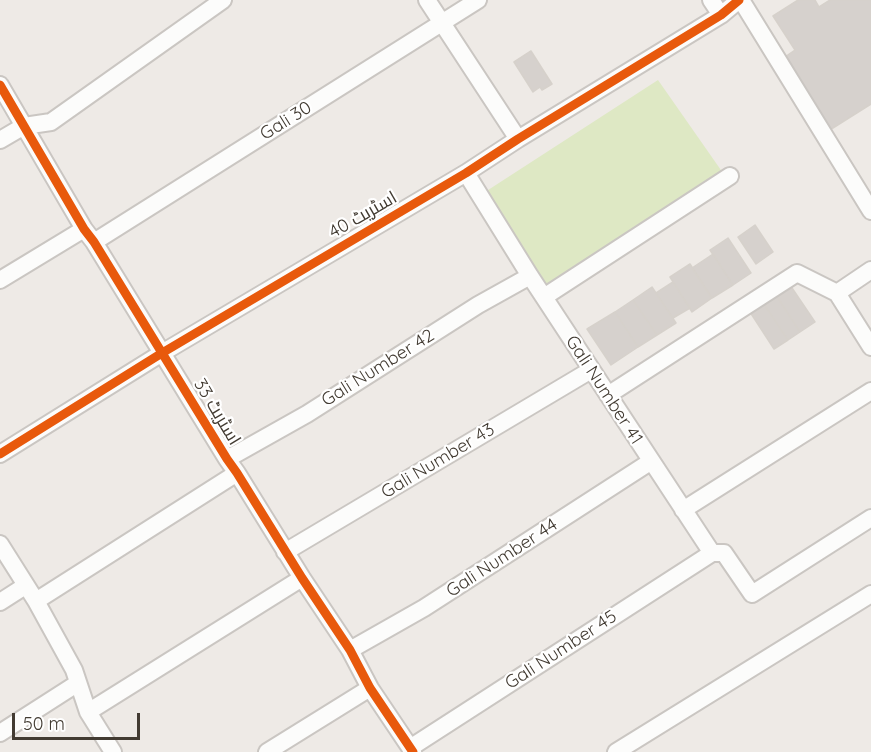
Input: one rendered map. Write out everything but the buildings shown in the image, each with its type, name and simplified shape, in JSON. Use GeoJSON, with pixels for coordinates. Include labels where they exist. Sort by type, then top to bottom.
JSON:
{"type":"FeatureCollection","features":[{"type":"Feature","properties":{"kind":"street"},"geometry":{"type":"LineString","coordinates":[[0,140],[24,126],[51,122],[224,0]]}},
{"type":"Feature","properties":{"kind":"street"},"geometry":{"type":"LineString","coordinates":[[427,0],[518,139]]}},
{"type":"Feature","properties":{"kind":"street","name":"Gali 30"},"geometry":{"type":"LineString","coordinates":[[0,280],[89,236],[478,0]]}},
{"type":"Feature","properties":{"kind":"street"},"geometry":{"type":"LineString","coordinates":[[711,0],[721,15]]}},
{"type":"Feature","properties":{"kind":"street"},"geometry":{"type":"LineString","coordinates":[[740,0],[871,211]]}},
{"type":"Feature","properties":{"kind":"street","name":"اسٹریٹ 40"},"geometry":{"type":"LineString","coordinates":[[0,454],[162,353],[466,173],[721,15],[740,0]]}},
{"type":"Feature","properties":{"kind":"street","name":"اسٹریٹ 33"},"geometry":{"type":"LineString","coordinates":[[0,85],[89,236],[285,552],[350,650],[370,688],[411,750]]}},
{"type":"Feature","properties":{"kind":"street"},"geometry":{"type":"LineString","coordinates":[[558,115],[568,129]]}},
{"type":"Feature","properties":{"kind":"street","name":"Gali Number 41"},"geometry":{"type":"LineString","coordinates":[[466,173],[650,462],[712,553],[724,553],[752,594],[871,518]]}},
{"type":"Feature","properties":{"kind":"street"},"geometry":{"type":"LineString","coordinates":[[544,297],[730,176]]}},
{"type":"Feature","properties":{"kind":"street"},"geometry":{"type":"LineString","coordinates":[[837,293],[871,270]]}},
{"type":"Feature","properties":{"kind":"street"},"geometry":{"type":"LineString","coordinates":[[608,395],[797,273],[837,293],[871,347]]}},
{"type":"Feature","properties":{"kind":"street","name":"Gali Number 42"},"geometry":{"type":"LineString","coordinates":[[227,459],[307,414],[478,305],[530,276]]}},
{"type":"Feature","properties":{"kind":"street","name":"Gali Number 43"},"geometry":{"type":"LineString","coordinates":[[285,552],[591,370]]}},
{"type":"Feature","properties":{"kind":"street"},"geometry":{"type":"LineString","coordinates":[[683,510],[871,391]]}},
{"type":"Feature","properties":{"kind":"street","name":"Gali Number 44"},"geometry":{"type":"LineString","coordinates":[[350,650],[424,608],[650,462]]}},
{"type":"Feature","properties":{"kind":"street"},"geometry":{"type":"LineString","coordinates":[[36,601],[237,473]]}},
{"type":"Feature","properties":{"kind":"street"},"geometry":{"type":"LineString","coordinates":[[0,544],[36,601],[74,670],[88,712],[113,752]]}},
{"type":"Feature","properties":{"kind":"street","name":"Gali Number 45"},"geometry":{"type":"LineString","coordinates":[[411,750],[712,553]]}},
{"type":"Feature","properties":{"kind":"street"},"geometry":{"type":"LineString","coordinates":[[88,712],[302,578]]}},
{"type":"Feature","properties":{"kind":"street"},"geometry":{"type":"LineString","coordinates":[[0,602],[25,586]]}},
{"type":"Feature","properties":{"kind":"street"},"geometry":{"type":"LineString","coordinates":[[616,752],[871,594]]}},
{"type":"Feature","properties":{"kind":"street"},"geometry":{"type":"LineString","coordinates":[[0,733],[78,683]]}},
{"type":"Feature","properties":{"kind":"street"},"geometry":{"type":"LineString","coordinates":[[267,752],[370,688]]}},
{"type":"Feature","properties":{"kind":"green space"},"geometry":{"type":"Polygon","coordinates":[[[658,80],[723,173],[544,291],[485,192],[658,80]]]}},
{"type":"Feature","properties":{"kind":"cycle path"},"geometry":{"type":"LineString","coordinates":[[0,454],[162,353],[466,173],[721,15],[739,0]]}},
{"type":"Feature","properties":{"kind":"cycle path"},"geometry":{"type":"LineString","coordinates":[[0,85],[84,229],[302,578],[350,650],[370,688],[413,752]]}}]}
